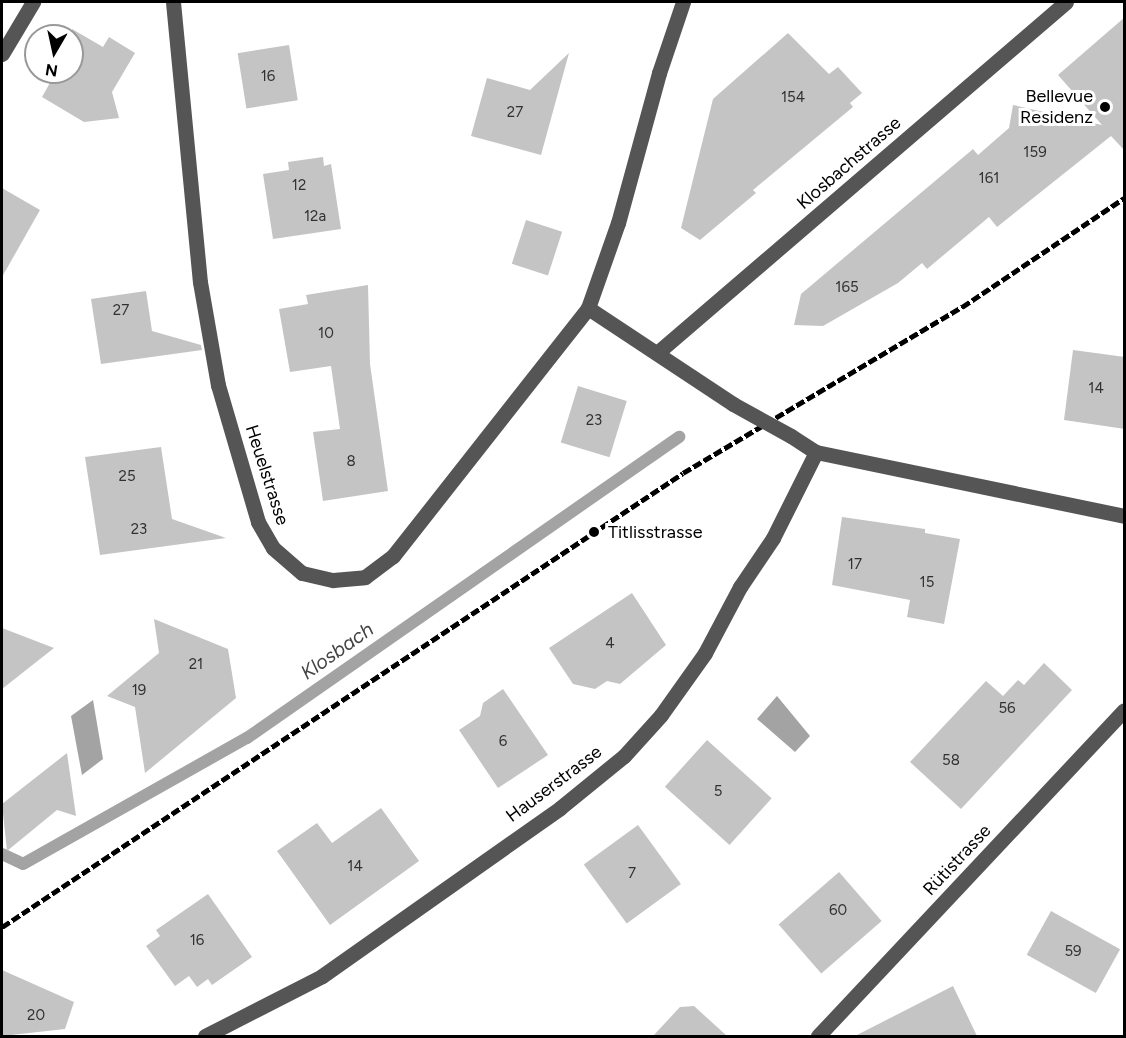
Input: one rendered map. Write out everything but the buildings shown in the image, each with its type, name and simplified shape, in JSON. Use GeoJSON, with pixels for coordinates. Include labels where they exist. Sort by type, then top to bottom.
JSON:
{"type":"FeatureCollection","features":[{"type":"Feature","properties":{"kind":"street"},"geometry":{"type":"LineString","coordinates":[[2,54],[33,2]]}},
{"type":"Feature","properties":{"kind":"street","name":"Heuelstrasse"},"geometry":{"type":"LineString","coordinates":[[173,2],[200,282],[218,385],[258,522],[273,548],[286,562],[302,573],[333,580],[365,577],[393,556],[588,308]]}},
{"type":"Feature","properties":{"kind":"street"},"geometry":{"type":"LineString","coordinates":[[683,2],[659,73],[618,223],[588,308],[733,404],[816,452],[1125,516]]}},
{"type":"Feature","properties":{"kind":"street","name":"Klosbachstrasse"},"geometry":{"type":"LineString","coordinates":[[657,353],[1066,2]]}},
{"type":"Feature","properties":{"kind":"street","name":"Hauserstrasse"},"geometry":{"type":"LineString","coordinates":[[205,1036],[322,976],[560,808],[624,756],[661,715],[705,652],[740,587],[773,538],[816,452]]}},
{"type":"Feature","properties":{"kind":"street","name":"Rütistrasse"},"geometry":{"type":"LineString","coordinates":[[818,1036],[1125,710]]}},
{"type":"Feature","properties":{"kind":"shaded area"},"geometry":{"type":"Polygon","coordinates":[[[777,696],[810,736],[795,752],[757,719],[777,696]]]}},
{"type":"Feature","properties":{"kind":"shaded area"},"geometry":{"type":"Polygon","coordinates":[[[93,700],[103,759],[82,775],[71,716],[93,700]]]}},
{"type":"Feature","properties":{"kind":"waterway","name":"Klosbach"},"geometry":{"type":"LineString","coordinates":[[2,854],[23,864],[247,738],[679,437]]}},
{"type":"Feature","properties":{"kind":"railway"},"geometry":{"type":"LineString","coordinates":[[2,927],[683,473],[962,307],[1124,198]]}},
{"type":"Feature","properties":{"kind":"place","name":"Bellevue Residenz"},"geometry":{"type":"Point","coordinates":[1105,107]}},
{"type":"Feature","properties":{"kind":"place","name":"Titlisstrasse"},"geometry":{"type":"Point","coordinates":[594,532]}}]}
